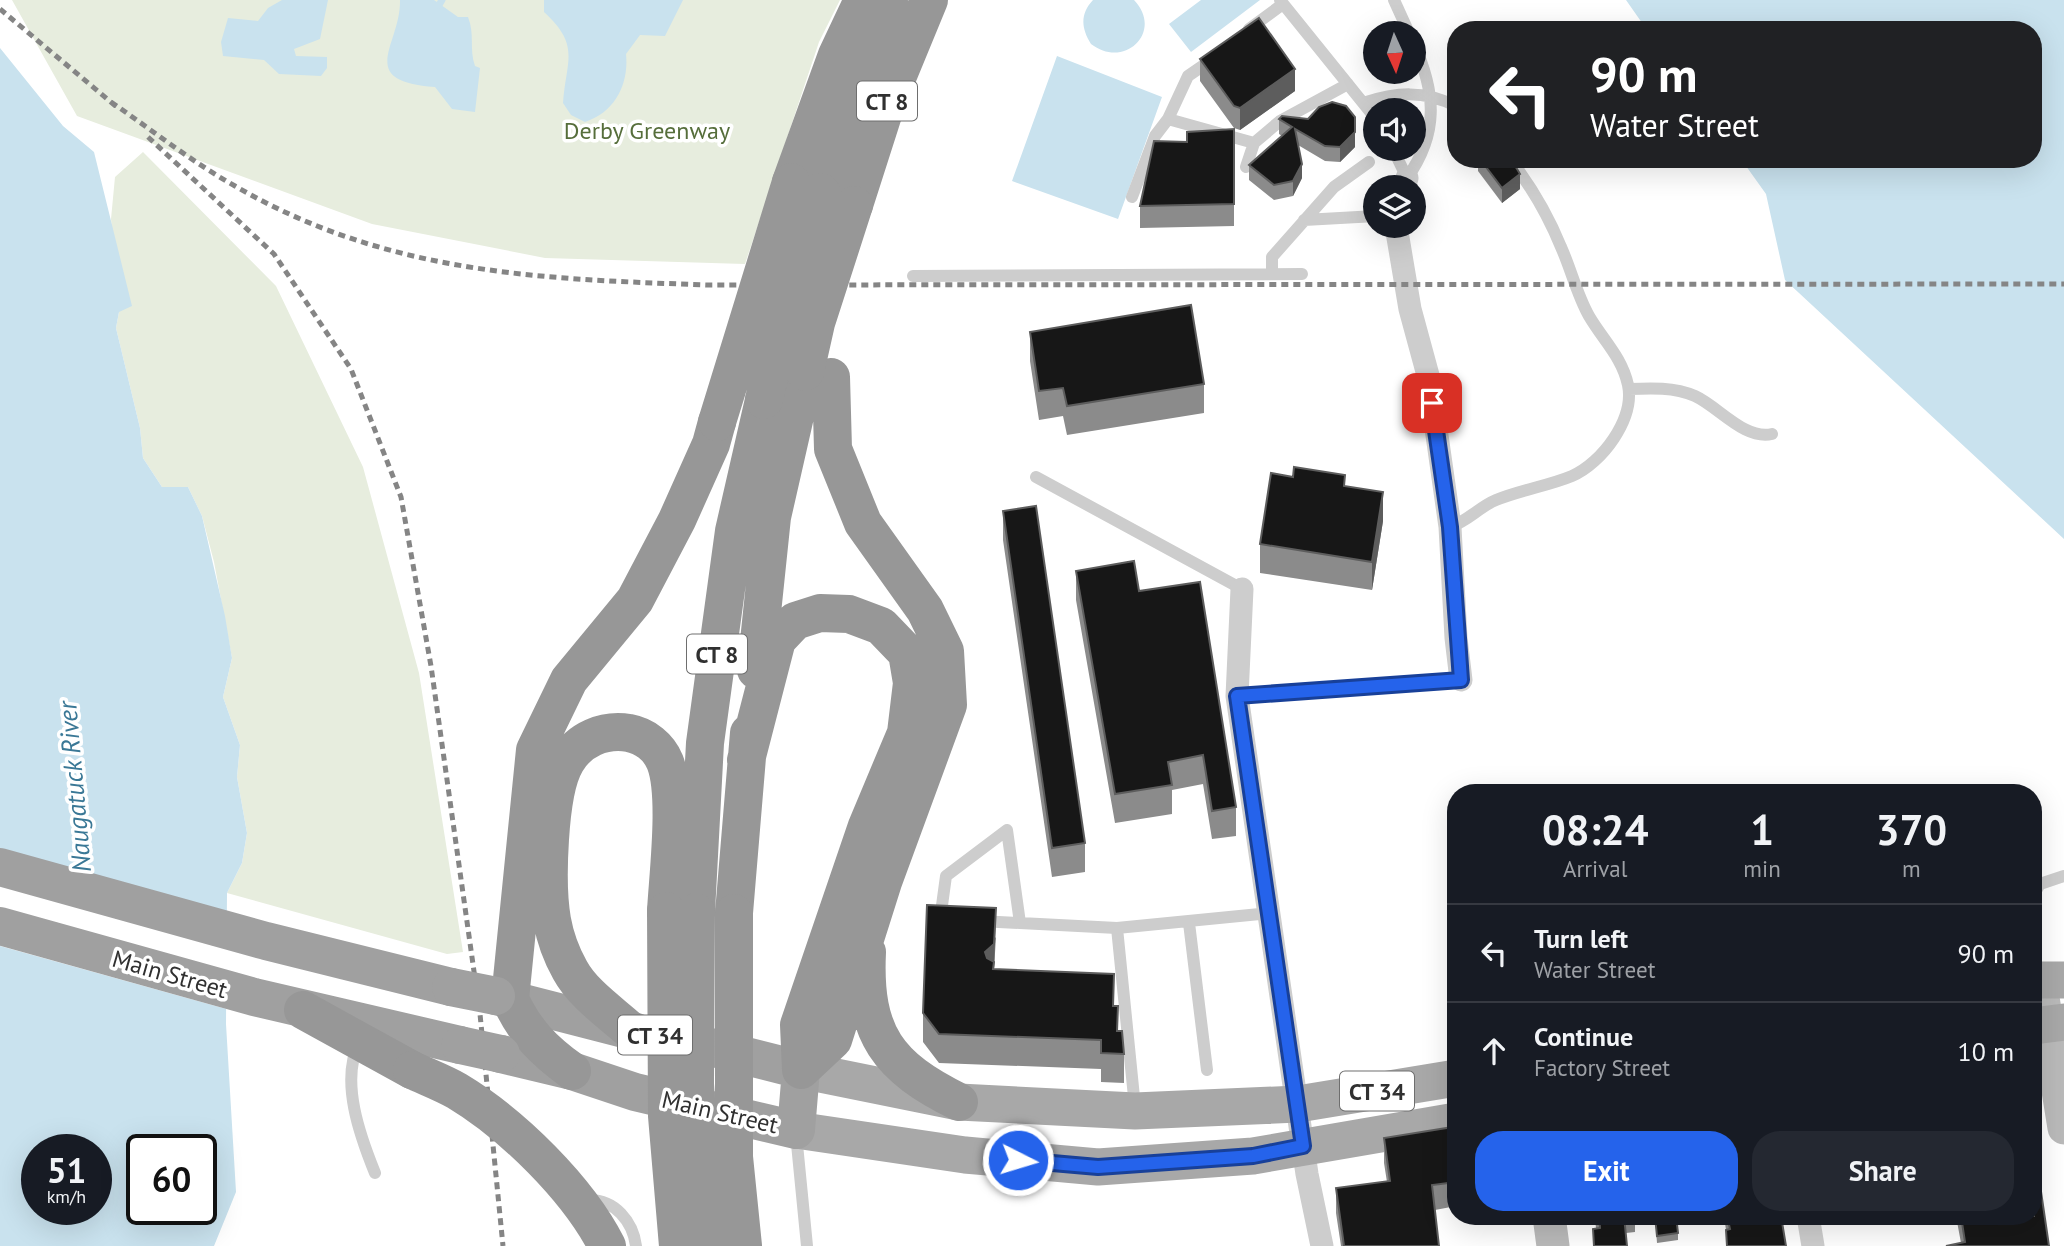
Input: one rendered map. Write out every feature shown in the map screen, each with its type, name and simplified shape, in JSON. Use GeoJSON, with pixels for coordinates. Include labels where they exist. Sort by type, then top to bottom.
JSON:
{"type":"FeatureCollection","features":[{"type":"Feature","properties":{"kind":"highway"},"geometry":{"type":"LineString","coordinates":[[801,1070],[833,1040],[844,999],[948,705],[945,651],[925,610],[863,523],[833,449],[818,375],[822,193],[836,55],[863,0]]}},
{"type":"Feature","properties":{"kind":"highway","name":"CT 8"},"geometry":{"type":"LineString","coordinates":[[705,1246],[681,911],[734,531],[777,341],[836,140],[889,0]]}},
{"type":"Feature","properties":{"kind":"highway","name":"CT 8"},"geometry":{"type":"LineString","coordinates":[[822,193],[887,102],[929,0]]}},
{"type":"Feature","properties":{"kind":"highway"},"geometry":{"type":"LineString","coordinates":[[572,1071],[535,1042],[503,997],[535,750],[569,680],[635,600],[711,444],[717,422],[822,193]]}},
{"type":"Feature","properties":{"kind":"highway","name":"CT 8"},"geometry":{"type":"LineString","coordinates":[[743,1246],[734,1157],[734,913],[746,760],[772,517],[818,375]]}},
{"type":"Feature","properties":{"kind":"highway"},"geometry":{"type":"LineString","coordinates":[[746,760],[776,640],[795,621],[820,613],[849,614],[881,626],[907,653],[912,683],[906,733],[867,825],[799,1025],[801,1070],[796,1130]]}},
{"type":"Feature","properties":{"kind":"highway"},"geometry":{"type":"LineString","coordinates":[[630,1030],[571,972],[558,946],[552,919],[550,847],[559,780],[564,763],[585,741],[600,734],[618,732],[634,734],[658,750],[666,764],[681,911],[667,1116],[678,1246]]}},
{"type":"Feature","properties":{"kind":"highway","name":"CT 34"},"geometry":{"type":"LineString","coordinates":[[0,867],[250,937],[801,1070]]}},
{"type":"Feature","properties":{"kind":"highway"},"geometry":{"type":"LineString","coordinates":[[871,922],[866,976],[877,1030],[885,1049],[900,1067],[921,1084],[958,1102]]}},
{"type":"Feature","properties":{"kind":"highway","name":"Main Street"},"geometry":{"type":"LineString","coordinates":[[0,926],[254,998],[572,1071],[635,1092],[796,1130]]}},
{"type":"Feature","properties":{"kind":"highway"},"geometry":{"type":"LineString","coordinates":[[303,1010],[359,1043],[457,1091],[534,1151],[594,1221],[607,1246]]}},
{"type":"Feature","properties":{"kind":"main road"},"geometry":{"type":"LineString","coordinates":[[2043,973],[2064,1128]]}},
{"type":"Feature","properties":{"kind":"main road","name":"CT 34"},"geometry":{"type":"LineString","coordinates":[[801,1070],[958,1102],[1135,1111],[1298,1104],[1447,1079]]}},
{"type":"Feature","properties":{"kind":"main road","name":"Main Street"},"geometry":{"type":"LineString","coordinates":[[796,1130],[965,1155],[1098,1167],[1253,1156],[1447,1122]]}},
{"type":"Feature","properties":{"kind":"main road"},"geometry":{"type":"LineString","coordinates":[[1550,1225],[1553,1246]]}},
{"type":"Feature","properties":{"kind":"street"},"geometry":{"type":"LineString","coordinates":[[1398,238],[1409,309],[1429,379],[1450,527],[1461,680]]}},
{"type":"Feature","properties":{"kind":"street"},"geometry":{"type":"LineString","coordinates":[[1242,589],[1237,696],[1303,1146],[1322,1246]]}},
{"type":"Feature","properties":{"kind":"street"},"geometry":{"type":"LineString","coordinates":[[1810,1225],[1813,1246]]}},
{"type":"Feature","properties":{"kind":"lane"},"geometry":{"type":"LineString","coordinates":[[1394,0],[1404,21]]}},
{"type":"Feature","properties":{"kind":"lane"},"geometry":{"type":"LineString","coordinates":[[1239,37],[1281,2],[1363,103]]}},
{"type":"Feature","properties":{"kind":"lane"},"geometry":{"type":"LineString","coordinates":[[1132,197],[1155,136],[1168,119],[1188,76],[1204,65]]}},
{"type":"Feature","properties":{"kind":"lane"},"geometry":{"type":"LineString","coordinates":[[1411,175],[1423,156],[1432,114],[1426,75]]}},
{"type":"Feature","properties":{"kind":"lane"},"geometry":{"type":"LineString","coordinates":[[1246,167],[1254,143],[1280,121],[1348,84]]}},
{"type":"Feature","properties":{"kind":"lane"},"geometry":{"type":"LineString","coordinates":[[1380,98],[1396,93],[1429,95],[1447,102]]}},
{"type":"Feature","properties":{"kind":"lane"},"geometry":{"type":"LineString","coordinates":[[1168,119],[1254,143]]}},
{"type":"Feature","properties":{"kind":"lane"},"geometry":{"type":"LineString","coordinates":[[1272,274],[1272,257],[1304,220],[1334,187],[1369,162]]}},
{"type":"Feature","properties":{"kind":"lane"},"geometry":{"type":"LineString","coordinates":[[1450,527],[1466,522],[1492,502],[1573,475],[1589,464],[1606,449],[1622,422],[1629,389],[1623,365],[1590,317],[1561,245],[1532,187],[1517,168]]}},
{"type":"Feature","properties":{"kind":"lane"},"geometry":{"type":"LineString","coordinates":[[1304,220],[1363,217]]}},
{"type":"Feature","properties":{"kind":"lane"},"geometry":{"type":"LineString","coordinates":[[913,276],[1302,274]]}},
{"type":"Feature","properties":{"kind":"lane"},"geometry":{"type":"LineString","coordinates":[[1629,389],[1680,391],[1695,396],[1753,434],[1772,435]]}},
{"type":"Feature","properties":{"kind":"lane"},"geometry":{"type":"LineString","coordinates":[[1036,477],[1242,589]]}},
{"type":"Feature","properties":{"kind":"lane"},"geometry":{"type":"LineString","coordinates":[[1237,696],[1461,680]]}},
{"type":"Feature","properties":{"kind":"lane"},"geometry":{"type":"LineString","coordinates":[[1020,923],[1007,830],[946,876],[940,920],[1117,928],[1269,913]]}},
{"type":"Feature","properties":{"kind":"lane"},"geometry":{"type":"LineString","coordinates":[[2042,883],[2064,876]]}},
{"type":"Feature","properties":{"kind":"lane"},"geometry":{"type":"LineString","coordinates":[[1189,923],[1207,1070]]}},
{"type":"Feature","properties":{"kind":"lane"},"geometry":{"type":"LineString","coordinates":[[1117,928],[1115,986],[1135,1111]]}},
{"type":"Feature","properties":{"kind":"lane"},"geometry":{"type":"LineString","coordinates":[[359,1043],[353,1056],[350,1079],[365,1147],[374,1173]]}},
{"type":"Feature","properties":{"kind":"lane"},"geometry":{"type":"LineString","coordinates":[[796,1130],[807,1246]]}},
{"type":"Feature","properties":{"kind":"lane"},"geometry":{"type":"LineString","coordinates":[[560,1207],[568,1202],[596,1200],[616,1210],[630,1222],[636,1246]]}},
{"type":"Feature","properties":{"kind":"green space","name":"Derby Greenway"},"geometry":{"type":"Polygon","coordinates":[[[12,0],[840,0],[819,42],[745,264],[545,258],[372,224],[77,116],[12,0]]]}},
{"type":"Feature","properties":{"kind":"green space"},"geometry":{"type":"Polygon","coordinates":[[[143,152],[276,286],[363,467],[419,673],[463,952],[447,954],[227,893],[242,863],[247,833],[237,777],[240,745],[223,697],[232,658],[214,562],[202,516],[188,487],[162,487],[143,458],[140,428],[116,328],[119,312],[111,219],[115,177],[143,152]]]}},
{"type":"Feature","properties":{"kind":"water"},"geometry":{"type":"Polygon","coordinates":[[[282,0],[328,0],[320,39],[294,49],[296,56],[327,57],[327,68],[321,76],[279,74],[264,60],[223,56],[221,42],[228,18],[258,21],[268,8],[282,0]]]}},
{"type":"Feature","properties":{"kind":"water"},"geometry":{"type":"Polygon","coordinates":[[[400,0],[434,0],[458,17],[468,17],[473,60],[475,66],[480,68],[475,112],[452,109],[435,87],[410,83],[396,77],[389,69],[388,58],[400,0]]]}},
{"type":"Feature","properties":{"kind":"water"},"geometry":{"type":"Polygon","coordinates":[[[544,0],[683,0],[665,36],[640,35],[626,54],[623,86],[618,95],[605,111],[585,122],[571,115],[563,103],[568,64],[567,44],[556,24],[544,12],[544,0]]]}},
{"type":"Feature","properties":{"kind":"water"},"geometry":{"type":"Polygon","coordinates":[[[1093,0],[1134,0],[1142,12],[1145,24],[1143,34],[1136,43],[1127,50],[1116,52],[1104,51],[1091,44],[1083,21],[1093,0]]]}},
{"type":"Feature","properties":{"kind":"water"},"geometry":{"type":"Polygon","coordinates":[[[1201,0],[1260,0],[1191,52],[1169,24],[1201,0]]]}},
{"type":"Feature","properties":{"kind":"water"},"geometry":{"type":"Polygon","coordinates":[[[1626,0],[2064,0],[2064,539],[1785,280],[1766,194],[1747,168],[2042,168],[2042,21],[1641,21],[1626,0]]]}},
{"type":"Feature","properties":{"kind":"water","name":"Naugatuck River"},"geometry":{"type":"Polygon","coordinates":[[[0,48],[63,126],[94,152],[132,306],[119,312],[116,328],[140,428],[143,458],[162,487],[188,487],[202,516],[225,616],[232,658],[223,697],[240,745],[237,777],[247,833],[242,863],[227,893],[226,1024],[236,1192],[214,1246],[0,1246],[0,48]]]}},
{"type":"Feature","properties":{"kind":"water"},"geometry":{"type":"Polygon","coordinates":[[[1057,56],[1162,97],[1118,219],[1012,181],[1057,56]]]}},
{"type":"Feature","properties":{"kind":"pier"},"geometry":{"type":"Polygon","coordinates":[[[0,850],[231,914],[230,1010],[0,946],[0,850]]]}},
{"type":"Feature","properties":{"kind":"building"},"geometry":{"type":"Polygon","coordinates":[[[1259,18],[1295,69],[1240,108],[1234,106],[1200,59],[1259,18]]]}},
{"type":"Feature","properties":{"kind":"building"},"geometry":{"type":"Polygon","coordinates":[[[1332,102],[1346,106],[1355,117],[1355,132],[1340,147],[1325,146],[1295,129],[1302,164],[1293,181],[1274,185],[1249,165],[1292,127],[1279,119],[1282,116],[1308,119],[1319,107],[1332,102]]]}},
{"type":"Feature","properties":{"kind":"building"},"geometry":{"type":"Polygon","coordinates":[[[1234,129],[1234,204],[1140,206],[1154,141],[1187,142],[1187,132],[1234,129]]]}},
{"type":"Feature","properties":{"kind":"building"},"geometry":{"type":"Polygon","coordinates":[[[1487,168],[1516,168],[1520,174],[1502,188],[1487,168]]]}},
{"type":"Feature","properties":{"kind":"building"},"geometry":{"type":"Polygon","coordinates":[[[1191,305],[1204,384],[1067,406],[1063,388],[1039,391],[1030,332],[1191,305]]]}},
{"type":"Feature","properties":{"kind":"building"},"geometry":{"type":"Polygon","coordinates":[[[1294,467],[1345,475],[1344,486],[1383,492],[1372,562],[1260,544],[1271,473],[1293,477],[1294,467]]]}},
{"type":"Feature","properties":{"kind":"building"},"geometry":{"type":"Polygon","coordinates":[[[1036,506],[1085,843],[1052,848],[1003,511],[1036,506]]]}},
{"type":"Feature","properties":{"kind":"building"},"geometry":{"type":"Polygon","coordinates":[[[1134,561],[1139,591],[1200,582],[1236,807],[1212,811],[1203,755],[1168,762],[1172,785],[1115,794],[1076,571],[1134,561]]]}},
{"type":"Feature","properties":{"kind":"building"},"geometry":{"type":"Polygon","coordinates":[[[927,905],[996,908],[994,944],[985,952],[987,958],[994,962],[993,969],[1114,974],[1113,1006],[1118,1006],[1117,1031],[1122,1031],[1124,1054],[1101,1053],[1101,1040],[939,1034],[923,1013],[927,905]]]}},
{"type":"Feature","properties":{"kind":"building"},"geometry":{"type":"Polygon","coordinates":[[[1447,1128],[1447,1183],[1432,1185],[1439,1246],[1344,1246],[1336,1188],[1390,1181],[1384,1138],[1447,1128]]]}},
{"type":"Feature","properties":{"kind":"building"},"geometry":{"type":"Polygon","coordinates":[[[2042,1198],[2049,1246],[1946,1246],[1965,1242],[1962,1225],[2042,1225],[2042,1198]]]}},
{"type":"Feature","properties":{"kind":"building"},"geometry":{"type":"Polygon","coordinates":[[[1600,1225],[1625,1225],[1627,1246],[1594,1246],[1593,1229],[1600,1228],[1600,1225]]]}},
{"type":"Feature","properties":{"kind":"building"},"geometry":{"type":"Polygon","coordinates":[[[1656,1225],[1677,1225],[1678,1233],[1657,1236],[1656,1225]]]}},
{"type":"Feature","properties":{"kind":"building"},"geometry":{"type":"Polygon","coordinates":[[[1729,1225],[1782,1225],[1786,1246],[1727,1246],[1726,1230],[1730,1229],[1729,1225]]]}},
{"type":"Feature","properties":{"kind":"waterway"},"geometry":{"type":"LineString","coordinates":[[439,5],[442,0]]}},
{"type":"Feature","properties":{"kind":"railway"},"geometry":{"type":"LineString","coordinates":[[0,9],[118,108]]}},
{"type":"Feature","properties":{"kind":"railway"},"geometry":{"type":"LineString","coordinates":[[111,102],[219,177],[292,215],[349,238],[407,254],[524,274],[708,285],[2064,284]]}},
{"type":"Feature","properties":{"kind":"railway"},"geometry":{"type":"LineString","coordinates":[[148,137],[274,254],[351,369],[401,497],[431,666],[480,1014],[503,1246]]}},
{"type":"Feature","properties":{"kind":"route"},"geometry":{"type":"LineString","coordinates":[[1018,1160],[1098,1167],[1253,1156],[1303,1146],[1237,696],[1461,680],[1452,586],[1450,527],[1432,403]]}}]}
